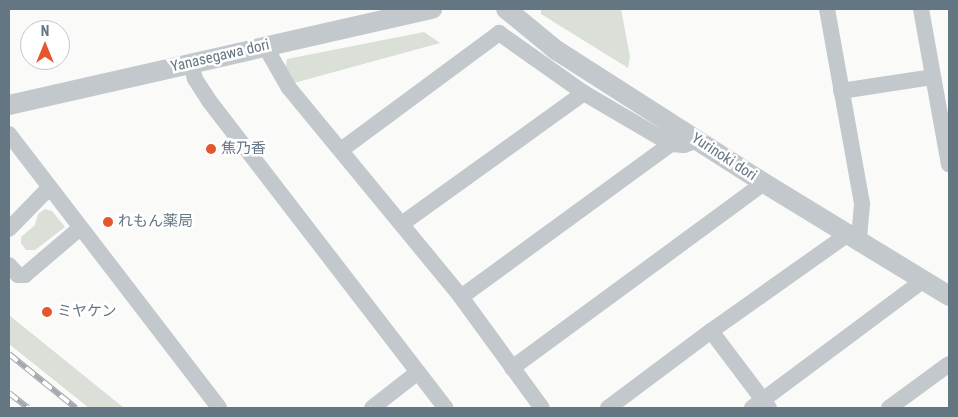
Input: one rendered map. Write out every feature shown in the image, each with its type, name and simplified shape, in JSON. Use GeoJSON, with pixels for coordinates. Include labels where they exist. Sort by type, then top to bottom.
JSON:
{"type":"FeatureCollection","features":[{"type":"Feature","properties":{"kind":"street","name":"Yanasegawa dori"},"geometry":{"type":"LineString","coordinates":[[9,105],[191,62],[432,9]]}},
{"type":"Feature","properties":{"kind":"street","name":"Yurinoki dori"},"geometry":{"type":"LineString","coordinates":[[506,9],[556,50],[764,183],[949,296]]}},
{"type":"Feature","properties":{"kind":"street"},"geometry":{"type":"LineString","coordinates":[[608,408],[711,331],[854,237],[862,204],[827,9]]}},
{"type":"Feature","properties":{"kind":"street"},"geometry":{"type":"LineString","coordinates":[[921,9],[949,165]]}},
{"type":"Feature","properties":{"kind":"street"},"geometry":{"type":"LineString","coordinates":[[341,150],[499,33],[584,93],[670,144],[684,145],[698,140]]}},
{"type":"Feature","properties":{"kind":"street"},"geometry":{"type":"LineString","coordinates":[[265,46],[284,81],[403,223],[461,297],[542,408]]}},
{"type":"Feature","properties":{"kind":"street"},"geometry":{"type":"LineString","coordinates":[[191,62],[195,79],[210,102],[446,408]]}},
{"type":"Feature","properties":{"kind":"street"},"geometry":{"type":"LineString","coordinates":[[841,91],[932,77]]}},
{"type":"Feature","properties":{"kind":"street"},"geometry":{"type":"LineString","coordinates":[[403,223],[584,93]]}},
{"type":"Feature","properties":{"kind":"street"},"geometry":{"type":"LineString","coordinates":[[9,134],[219,408]]}},
{"type":"Feature","properties":{"kind":"street"},"geometry":{"type":"LineString","coordinates":[[461,297],[670,144]]}},
{"type":"Feature","properties":{"kind":"street"},"geometry":{"type":"LineString","coordinates":[[512,368],[764,183]]}},
{"type":"Feature","properties":{"kind":"street"},"geometry":{"type":"LineString","coordinates":[[9,229],[49,188]]}},
{"type":"Feature","properties":{"kind":"street"},"geometry":{"type":"LineString","coordinates":[[9,265],[18,275],[25,275],[80,228]]}},
{"type":"Feature","properties":{"kind":"street"},"geometry":{"type":"LineString","coordinates":[[711,331],[761,406],[924,280]]}},
{"type":"Feature","properties":{"kind":"street"},"geometry":{"type":"LineString","coordinates":[[889,408],[949,364]]}},
{"type":"Feature","properties":{"kind":"street"},"geometry":{"type":"LineString","coordinates":[[372,408],[418,372]]}},
{"type":"Feature","properties":{"kind":"shaded area"},"geometry":{"type":"Polygon","coordinates":[[[541,9],[621,9],[630,57],[628,68],[541,14],[541,9]]]}},
{"type":"Feature","properties":{"kind":"shaded area"},"geometry":{"type":"Polygon","coordinates":[[[424,32],[440,43],[294,83],[285,70],[287,59],[424,32]]]}},
{"type":"Feature","properties":{"kind":"shaded area"},"geometry":{"type":"Polygon","coordinates":[[[45,209],[52,211],[65,227],[35,250],[26,250],[21,243],[21,237],[35,225],[38,214],[45,209]]]}},
{"type":"Feature","properties":{"kind":"shaded area"},"geometry":{"type":"Polygon","coordinates":[[[9,315],[124,408],[89,408],[9,344],[9,315]]]}},
{"type":"Feature","properties":{"kind":"railway"},"geometry":{"type":"LineString","coordinates":[[9,354],[76,408]]}},
{"type":"Feature","properties":{"kind":"railway"},"geometry":{"type":"LineString","coordinates":[[9,393],[28,408]]}},
{"type":"Feature","properties":{"kind":"place","name":"焦乃香"},"geometry":{"type":"Point","coordinates":[211,149]}},
{"type":"Feature","properties":{"kind":"place","name":"れもん薬局"},"geometry":{"type":"Point","coordinates":[108,222]}},
{"type":"Feature","properties":{"kind":"place","name":"ミヤケン"},"geometry":{"type":"Point","coordinates":[47,312]}}]}
